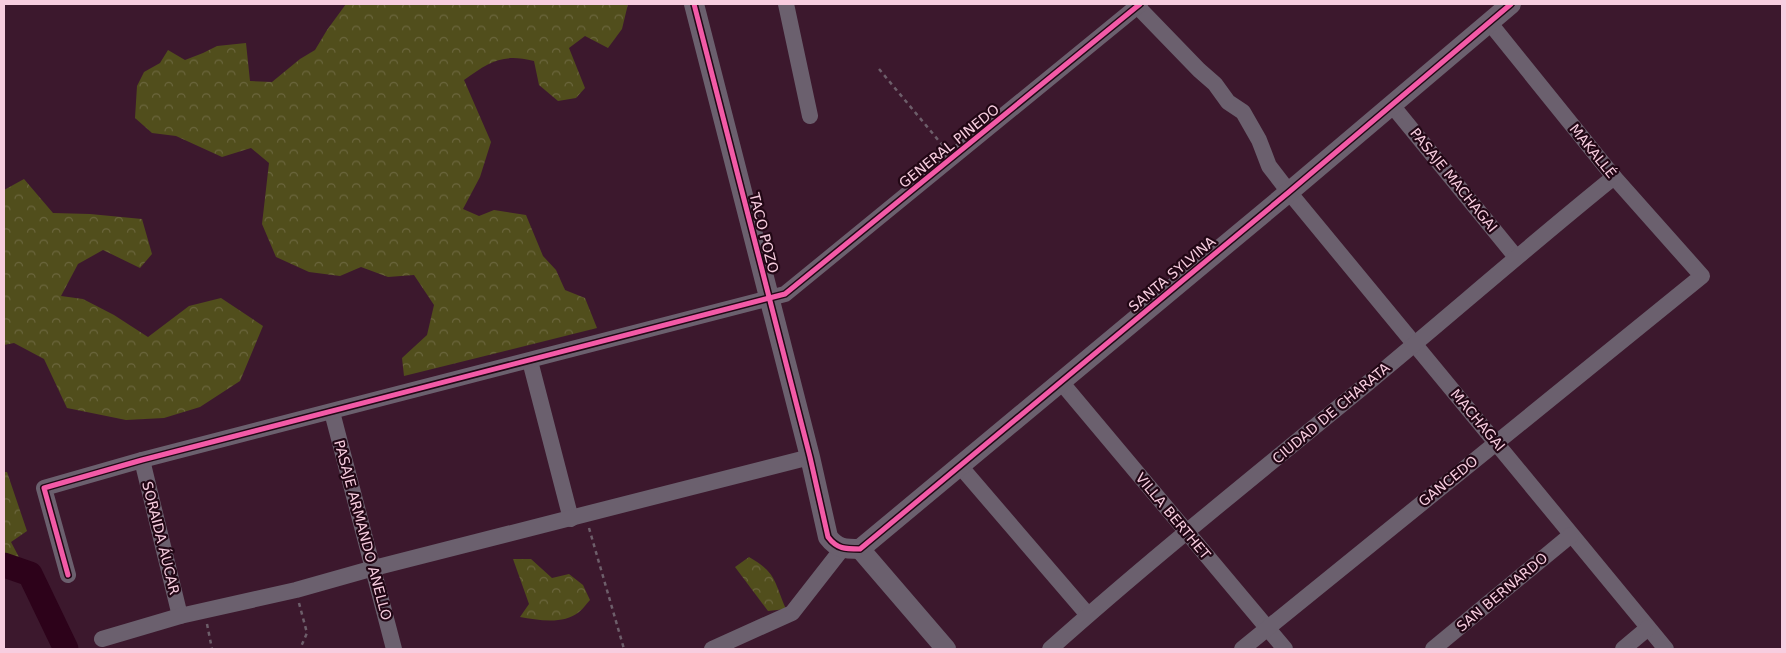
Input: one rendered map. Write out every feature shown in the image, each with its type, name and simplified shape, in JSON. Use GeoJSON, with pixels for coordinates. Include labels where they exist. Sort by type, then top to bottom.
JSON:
{"type":"FeatureCollection","features":[{"type":"Feature","properties":{"kind":"street","name":"TACO POZO"},"geometry":{"type":"LineString","coordinates":[[694,4],[810,458],[828,537],[835,546],[851,549],[946,649]]}},
{"type":"Feature","properties":{"kind":"street"},"geometry":{"type":"LineString","coordinates":[[786,4],[810,116]]}},
{"type":"Feature","properties":{"kind":"street","name":"SANTA SYLVINA"},"geometry":{"type":"LineString","coordinates":[[851,549],[960,466],[1511,4]]}},
{"type":"Feature","properties":{"kind":"street","name":"GENERAL PINEDO"},"geometry":{"type":"LineString","coordinates":[[68,575],[44,488],[142,460],[785,294],[1138,5]]}},
{"type":"Feature","properties":{"kind":"street","name":"MACHAGAI"},"geometry":{"type":"LineString","coordinates":[[1138,5],[1199,70],[1215,84],[1228,102],[1243,112],[1259,140],[1269,166],[1289,192],[1666,649]]}},
{"type":"Feature","properties":{"kind":"street","name":"MAKALLÉ"},"geometry":{"type":"LineString","coordinates":[[1489,22],[1614,177],[1702,276]]}},
{"type":"Feature","properties":{"kind":"street","name":"PASAJE MACHAGAI"},"geometry":{"type":"LineString","coordinates":[[1391,104],[1516,257]]}},
{"type":"Feature","properties":{"kind":"street","name":"CIUDAD DE CHARATA"},"geometry":{"type":"LineString","coordinates":[[1050,649],[1187,532],[1614,177]]}},
{"type":"Feature","properties":{"kind":"street","name":"GANCEDO"},"geometry":{"type":"LineString","coordinates":[[1242,649],[1702,276]]}},
{"type":"Feature","properties":{"kind":"street"},"geometry":{"type":"LineString","coordinates":[[530,361],[579,518]]}},
{"type":"Feature","properties":{"kind":"street","name":"VILLA BERTHET"},"geometry":{"type":"LineString","coordinates":[[1061,382],[1285,649]]}},
{"type":"Feature","properties":{"kind":"street","name":"PASAJE ARMANDO ANELLO"},"geometry":{"type":"LineString","coordinates":[[332,412],[394,649]]}},
{"type":"Feature","properties":{"kind":"street"},"geometry":{"type":"LineString","coordinates":[[102,639],[180,616],[296,590],[374,568],[579,518],[810,458]]}},
{"type":"Feature","properties":{"kind":"street","name":"SORAIDA ÁUCAR"},"geometry":{"type":"LineString","coordinates":[[142,460],[180,616]]}},
{"type":"Feature","properties":{"kind":"street"},"geometry":{"type":"LineString","coordinates":[[960,466],[1088,615]]}},
{"type":"Feature","properties":{"kind":"street","name":"SAN BERNARDO"},"geometry":{"type":"LineString","coordinates":[[1433,649],[1571,535]]}},
{"type":"Feature","properties":{"kind":"street"},"geometry":{"type":"LineString","coordinates":[[712,649],[792,613],[851,549]]}},
{"type":"Feature","properties":{"kind":"street"},"geometry":{"type":"LineString","coordinates":[[1623,649],[1648,628]]}},
{"type":"Feature","properties":{"kind":"path"},"geometry":{"type":"LineString","coordinates":[[878,69],[952,158]]}},
{"type":"Feature","properties":{"kind":"path"},"geometry":{"type":"LineString","coordinates":[[579,518],[624,649]]}},
{"type":"Feature","properties":{"kind":"path"},"geometry":{"type":"LineString","coordinates":[[296,590],[307,633],[300,649]]}},
{"type":"Feature","properties":{"kind":"path"},"geometry":{"type":"LineString","coordinates":[[204,610],[212,649]]}},
{"type":"Feature","properties":{"kind":"green space"},"geometry":{"type":"Polygon","coordinates":[[[346,4],[628,4],[622,29],[608,48],[585,36],[569,48],[585,88],[576,98],[558,101],[539,85],[534,61],[523,59],[513,58],[496,61],[481,68],[464,80],[491,142],[480,177],[463,209],[479,216],[494,210],[526,215],[543,256],[556,270],[565,290],[585,298],[597,328],[404,376],[402,358],[427,335],[434,305],[414,275],[388,277],[361,267],[340,276],[309,272],[276,257],[262,224],[269,163],[251,148],[222,157],[176,136],[152,133],[135,118],[137,86],[144,72],[160,63],[168,50],[185,60],[217,46],[246,43],[250,81],[272,82],[300,59],[315,50],[346,4]]]}},
{"type":"Feature","properties":{"kind":"green space"},"geometry":{"type":"Polygon","coordinates":[[[24,179],[53,213],[142,219],[152,254],[140,268],[103,250],[78,264],[61,296],[83,299],[114,315],[148,337],[189,306],[221,298],[263,326],[240,381],[200,407],[164,418],[126,420],[67,408],[44,359],[14,343],[4,345],[4,190],[24,179]]]}},
{"type":"Feature","properties":{"kind":"green space"},"geometry":{"type":"Polygon","coordinates":[[[4,472],[7,472],[27,531],[11,542],[21,561],[4,558],[4,472]]]}},
{"type":"Feature","properties":{"kind":"green space"},"geometry":{"type":"Polygon","coordinates":[[[749,557],[770,573],[786,609],[768,611],[735,567],[749,557]]]}},
{"type":"Feature","properties":{"kind":"green space"},"geometry":{"type":"Polygon","coordinates":[[[513,559],[531,559],[552,578],[569,574],[583,585],[590,600],[579,612],[566,619],[550,620],[520,617],[529,604],[513,559]]]}},
{"type":"Feature","properties":{"kind":"waterway"},"geometry":{"type":"LineString","coordinates":[[4,565],[30,574],[66,649]]}},
{"type":"Feature","properties":{"kind":"cycle path"},"geometry":{"type":"LineString","coordinates":[[694,4],[810,457],[828,537],[835,544],[850,549],[860,549],[1289,192],[1511,4]]}},
{"type":"Feature","properties":{"kind":"cycle path"},"geometry":{"type":"LineString","coordinates":[[68,575],[44,488],[142,460],[785,294],[1140,4]]}}]}
